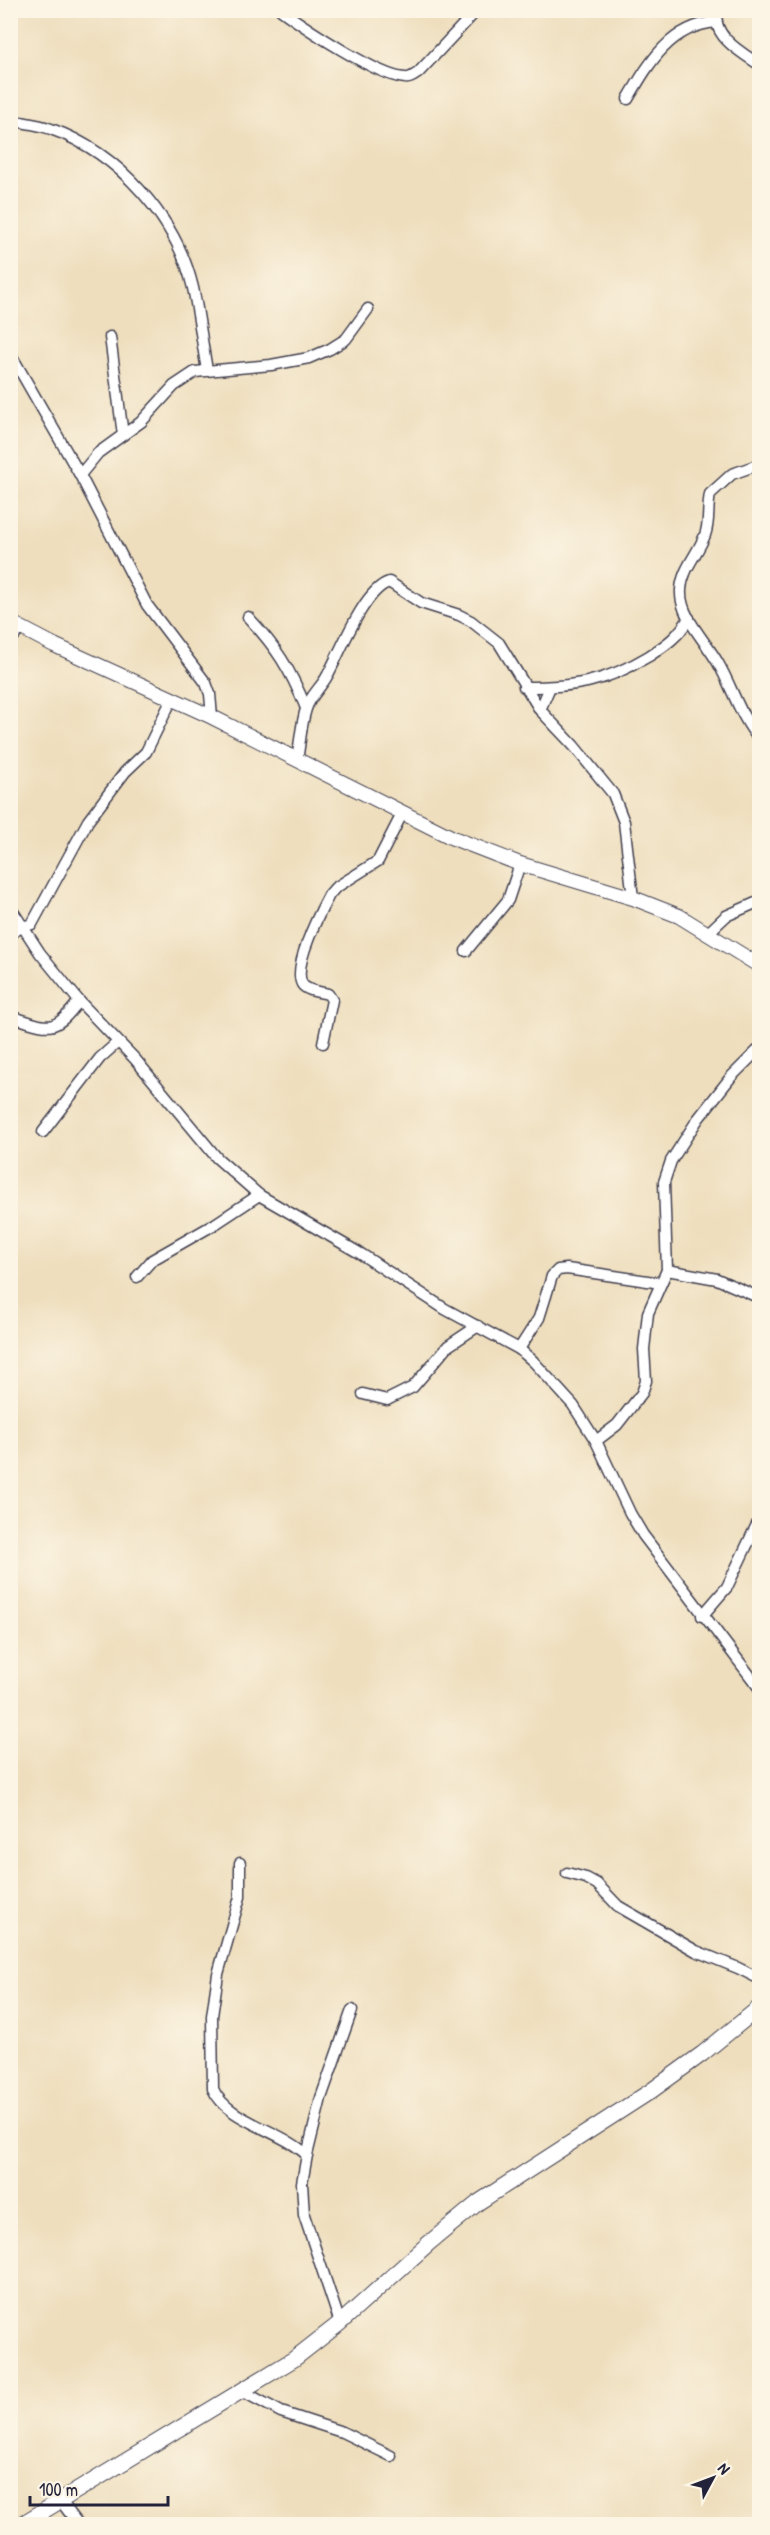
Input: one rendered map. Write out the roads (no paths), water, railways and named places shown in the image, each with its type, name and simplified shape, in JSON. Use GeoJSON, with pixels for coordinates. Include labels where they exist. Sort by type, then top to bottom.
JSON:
{"type":"FeatureCollection","features":[{"type":"Feature","properties":{"kind":"main road"},"geometry":{"type":"LineString","coordinates":[[22,2524],[294,2359],[340,2323],[429,2243],[479,2202],[651,2091],[702,2054],[759,2007]]}},
{"type":"Feature","properties":{"kind":"street"},"geometry":{"type":"LineString","coordinates":[[281,10],[378,70],[402,79],[417,74],[477,10]]}},
{"type":"Feature","properties":{"kind":"street"},"geometry":{"type":"LineString","coordinates":[[628,99],[649,63],[664,44],[694,26],[717,16],[732,46],[759,65]]}},
{"type":"Feature","properties":{"kind":"street"},"geometry":{"type":"LineString","coordinates":[[10,120],[50,129],[76,140],[105,158],[161,214],[193,287],[207,370]]}},
{"type":"Feature","properties":{"kind":"street"},"geometry":{"type":"LineString","coordinates":[[80,475],[98,453],[147,417],[181,380],[195,372],[271,365],[309,358],[346,339],[368,309]]}},
{"type":"Feature","properties":{"kind":"street"},"geometry":{"type":"LineString","coordinates":[[110,338],[123,435]]}},
{"type":"Feature","properties":{"kind":"street"},"geometry":{"type":"LineString","coordinates":[[10,353],[80,475],[147,605],[206,683],[210,694],[212,717]]}},
{"type":"Feature","properties":{"kind":"street"},"geometry":{"type":"LineString","coordinates":[[759,464],[732,474],[710,494],[706,531],[682,578],[681,592],[688,618],[720,665],[741,714],[759,740]]}},
{"type":"Feature","properties":{"kind":"street"},"geometry":{"type":"LineString","coordinates":[[297,760],[306,708],[326,677],[362,609],[375,591],[389,582],[421,603],[459,615],[487,631],[499,643],[540,710],[574,746],[613,794],[624,822],[633,898]]}},
{"type":"Feature","properties":{"kind":"street"},"geometry":{"type":"LineString","coordinates":[[248,617],[270,641],[289,668],[306,708]]}},
{"type":"Feature","properties":{"kind":"street"},"geometry":{"type":"LineString","coordinates":[[524,687],[550,687],[605,679],[666,645],[681,632],[688,618]]}},
{"type":"Feature","properties":{"kind":"street"},"geometry":{"type":"LineString","coordinates":[[10,640],[16,626],[212,717],[453,838],[520,864],[633,898],[679,916],[759,966]]}},
{"type":"Feature","properties":{"kind":"street"},"geometry":{"type":"LineString","coordinates":[[681,632],[699,632]]}},
{"type":"Feature","properties":{"kind":"street"},"geometry":{"type":"LineString","coordinates":[[540,710],[550,687]]}},
{"type":"Feature","properties":{"kind":"street"},"geometry":{"type":"LineString","coordinates":[[10,934],[22,927],[27,927],[36,918],[88,821],[125,772],[146,752],[171,699]]}},
{"type":"Feature","properties":{"kind":"street"},"geometry":{"type":"LineString","coordinates":[[323,1043],[332,1000],[328,994],[306,988],[301,983],[300,972],[304,953],[329,895],[335,888],[378,861],[402,814]]}},
{"type":"Feature","properties":{"kind":"street"},"geometry":{"type":"LineString","coordinates":[[466,951],[508,900],[520,864]]}},
{"type":"Feature","properties":{"kind":"street"},"geometry":{"type":"LineString","coordinates":[[708,933],[726,916],[759,901]]}},
{"type":"Feature","properties":{"kind":"street"},"geometry":{"type":"LineString","coordinates":[[10,907],[57,976],[135,1059],[218,1158],[259,1195],[361,1254],[445,1309],[519,1349],[533,1361],[573,1405],[596,1441],[643,1535],[759,1689]]}},
{"type":"Feature","properties":{"kind":"street"},"geometry":{"type":"LineString","coordinates":[[10,1016],[38,1025],[54,1026],[64,1021],[79,1001]]}},
{"type":"Feature","properties":{"kind":"street"},"geometry":{"type":"LineString","coordinates":[[43,1132],[100,1058],[118,1042]]}},
{"type":"Feature","properties":{"kind":"street"},"geometry":{"type":"LineString","coordinates":[[596,1441],[617,1425],[642,1393],[646,1382],[644,1349],[648,1313],[667,1270],[664,1182],[670,1161],[705,1110],[731,1077],[759,1048]]}},
{"type":"Feature","properties":{"kind":"street"},"geometry":{"type":"LineString","coordinates":[[137,1277],[152,1260],[215,1224],[259,1195]]}},
{"type":"Feature","properties":{"kind":"street"},"geometry":{"type":"LineString","coordinates":[[519,1349],[539,1318],[552,1276],[558,1270],[567,1269],[661,1283]]}},
{"type":"Feature","properties":{"kind":"street"},"geometry":{"type":"LineString","coordinates":[[667,1270],[717,1279],[759,1298]]}},
{"type":"Feature","properties":{"kind":"street"},"geometry":{"type":"LineString","coordinates":[[363,1394],[387,1400],[413,1387],[448,1346],[478,1326]]}},
{"type":"Feature","properties":{"kind":"street"},"geometry":{"type":"LineString","coordinates":[[702,1616],[726,1587],[759,1518]]}},
{"type":"Feature","properties":{"kind":"street"},"geometry":{"type":"LineString","coordinates":[[240,1863],[240,1897],[218,1974],[212,2016],[213,2088],[217,2098],[225,2105],[262,2128],[290,2141],[307,2155]]}},
{"type":"Feature","properties":{"kind":"street"},"geometry":{"type":"LineString","coordinates":[[567,1873],[586,1878],[597,1884],[618,1906],[696,1951],[759,1979]]}},
{"type":"Feature","properties":{"kind":"street"},"geometry":{"type":"LineString","coordinates":[[340,2323],[304,2215],[302,2183],[321,2098],[352,2010]]}},
{"type":"Feature","properties":{"kind":"street"},"geometry":{"type":"LineString","coordinates":[[242,2391],[281,2412],[342,2432],[391,2456]]}},
{"type":"Feature","properties":{"kind":"street"},"geometry":{"type":"LineString","coordinates":[[60,2500],[78,2524]]}}]}
